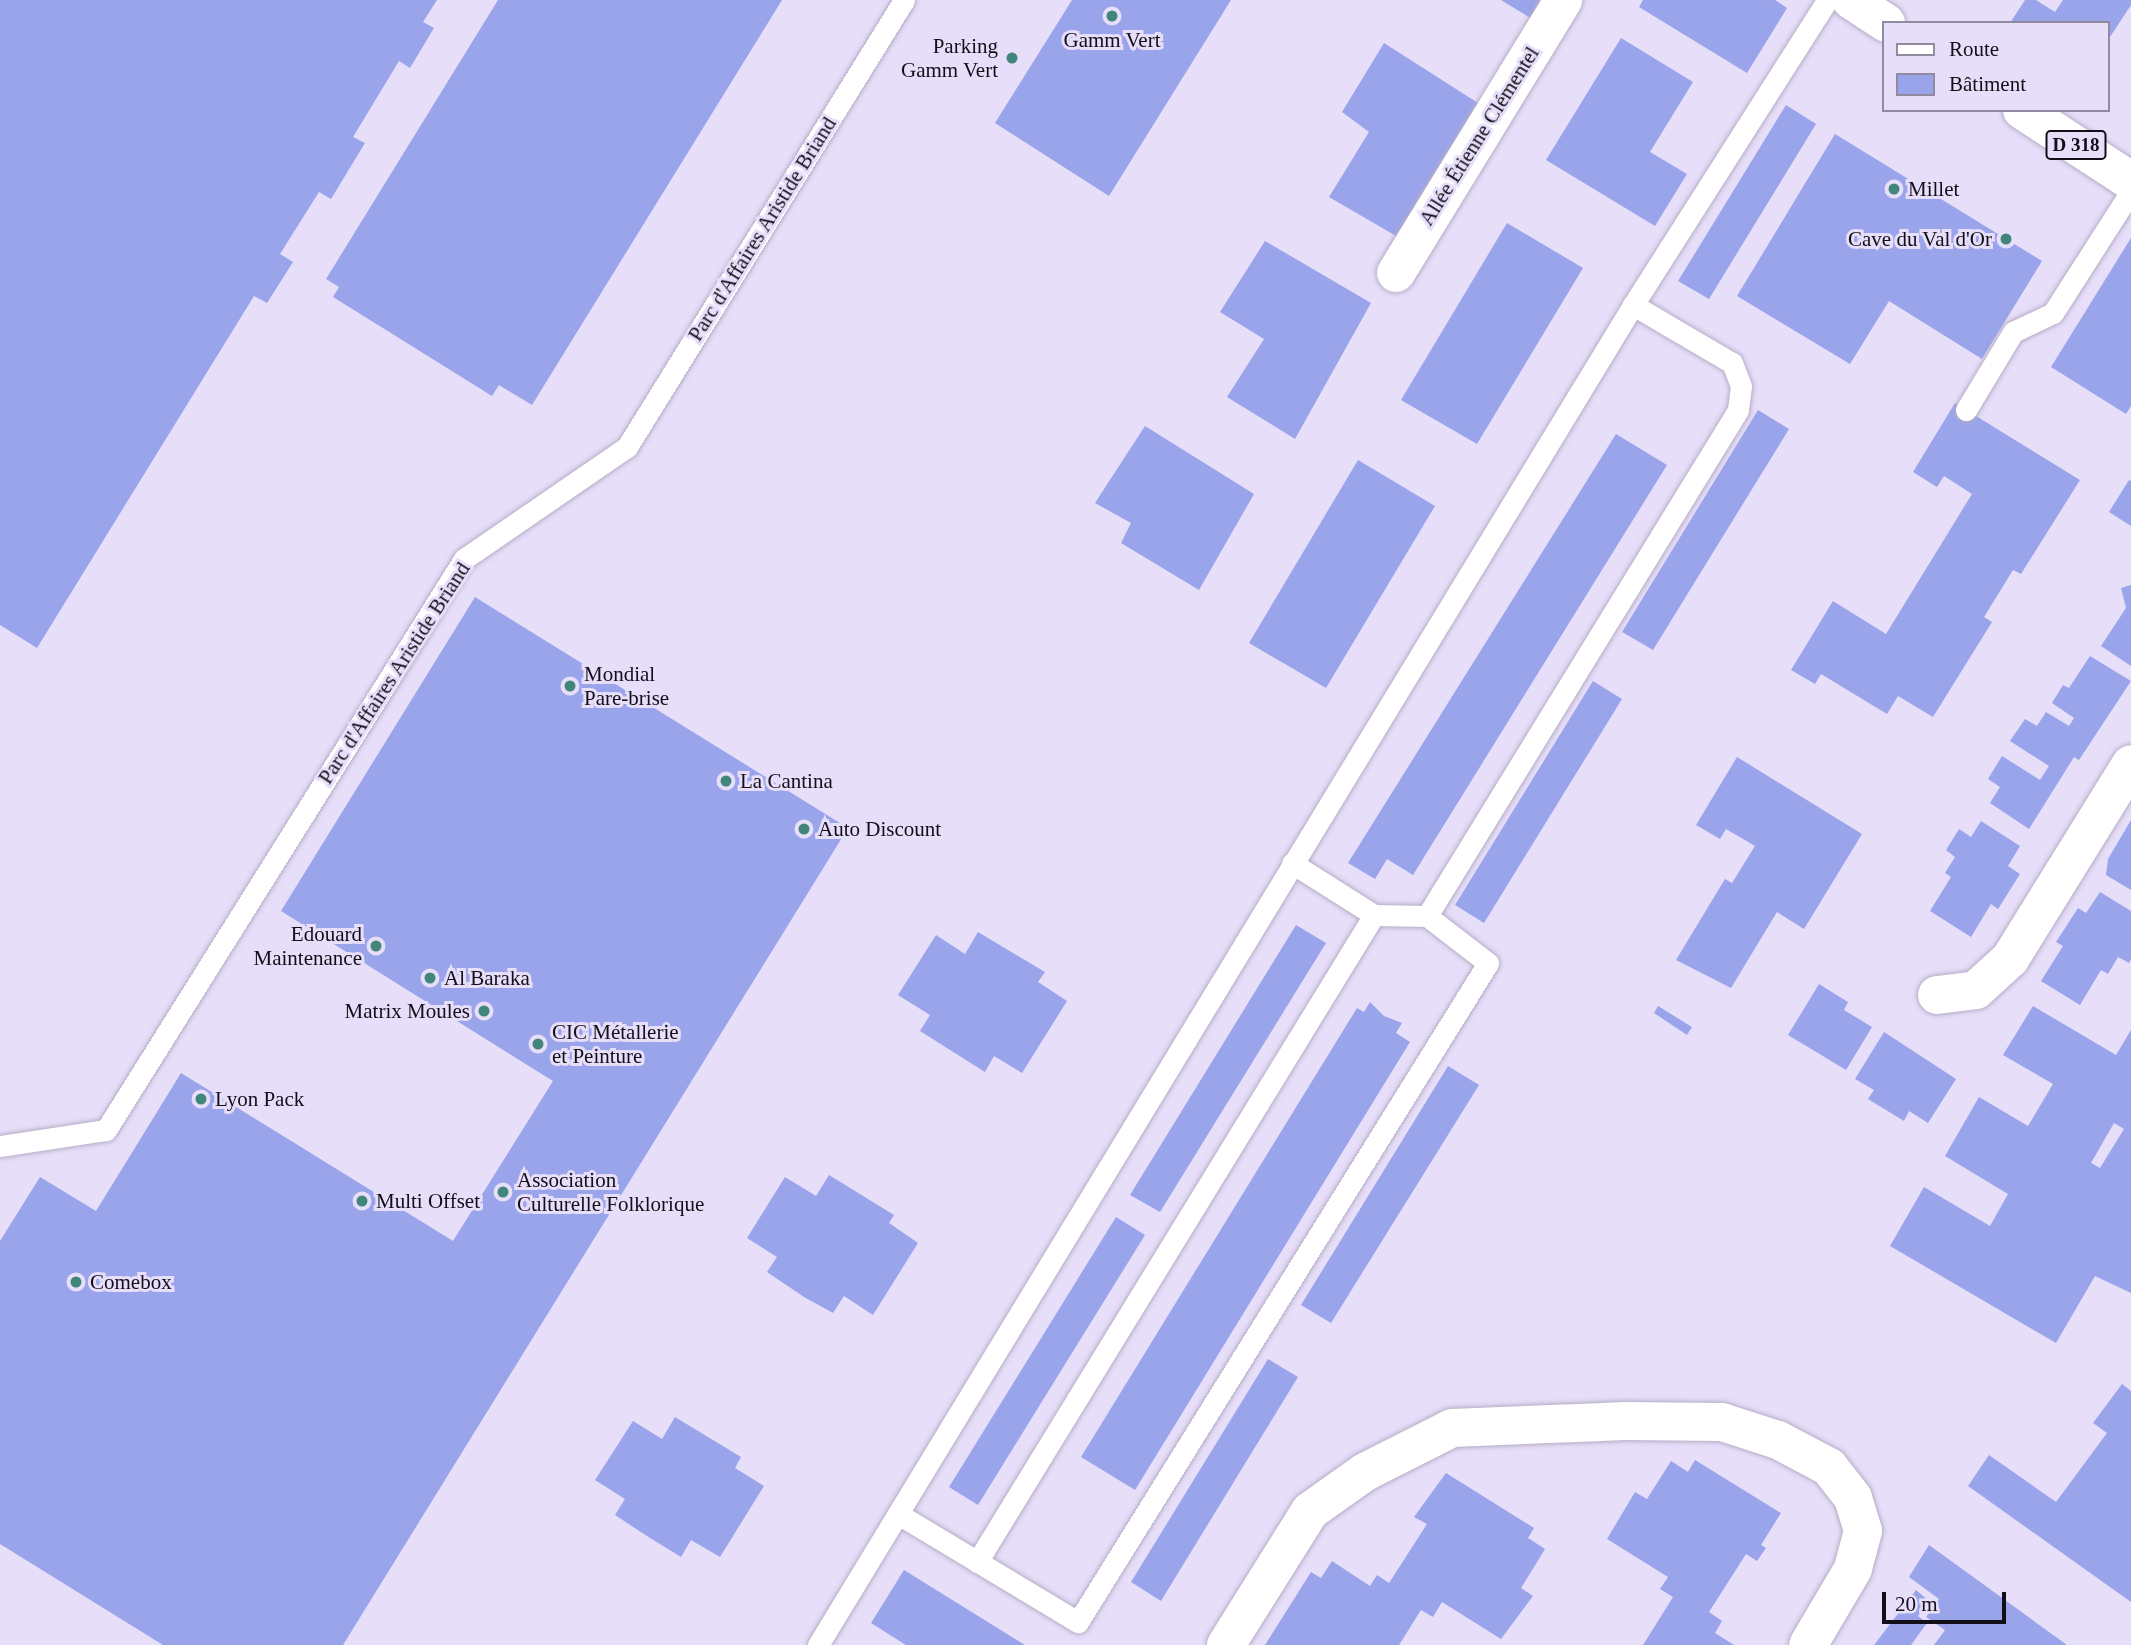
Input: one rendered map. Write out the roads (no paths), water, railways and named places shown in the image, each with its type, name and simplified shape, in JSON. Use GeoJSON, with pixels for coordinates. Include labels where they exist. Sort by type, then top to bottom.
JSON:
{"type":"FeatureCollection","features":[{"type":"Feature","properties":{"kind":"street","name":"Allée Étienne Clémentel"},"geometry":{"type":"LineString","coordinates":[[1396,273],[1563,0]]}},
{"type":"Feature","properties":{"kind":"street"},"geometry":{"type":"LineString","coordinates":[[1851,0],[1883,21]]}},
{"type":"Feature","properties":{"kind":"street","name":"D 318"},"geometry":{"type":"LineString","coordinates":[[2025,112],[2131,180]]}},
{"type":"Feature","properties":{"kind":"street"},"geometry":{"type":"LineString","coordinates":[[1937,995],[1976,990],[2010,959],[2131,764]]}},
{"type":"Feature","properties":{"kind":"street"},"geometry":{"type":"LineString","coordinates":[[1226,1645],[1310,1511],[1365,1472],[1452,1428],[1625,1421],[1722,1422],[1778,1440],[1829,1467],[1853,1498],[1863,1531],[1853,1569],[1808,1645]]}},
{"type":"Feature","properties":{"kind":"lane","name":"Parc d'Affaires Aristide Briand"},"geometry":{"type":"LineString","coordinates":[[0,1146],[106,1130],[464,559],[627,447],[904,0]]}},
{"type":"Feature","properties":{"kind":"lane"},"geometry":{"type":"LineString","coordinates":[[818,1645],[1633,305],[1827,0]]}},
{"type":"Feature","properties":{"kind":"lane"},"geometry":{"type":"LineString","coordinates":[[1966,410],[2013,332],[2053,313],[2131,191]]}},
{"type":"Feature","properties":{"kind":"lane"},"geometry":{"type":"LineString","coordinates":[[1427,916],[1738,410],[1741,386],[1732,363],[1633,305]]}},
{"type":"Feature","properties":{"kind":"lane"},"geometry":{"type":"LineString","coordinates":[[898,1514],[1077,1622],[1488,964],[1427,916],[1374,915],[1292,863]]}},
{"type":"Feature","properties":{"kind":"lane"},"geometry":{"type":"LineString","coordinates":[[976,1562],[1374,915]]}},
{"type":"Feature","properties":{"kind":"place","name":"Gamm Vert"},"geometry":{"type":"Point","coordinates":[1112,16]}},
{"type":"Feature","properties":{"kind":"place","name":"Parking Gamm Vert"},"geometry":{"type":"Point","coordinates":[1012,58]}},
{"type":"Feature","properties":{"kind":"place","name":"Millet"},"geometry":{"type":"Point","coordinates":[1894,189]}},
{"type":"Feature","properties":{"kind":"place","name":"Cave du Val d'Or"},"geometry":{"type":"Point","coordinates":[2006,239]}},
{"type":"Feature","properties":{"kind":"place","name":"Mondial Pare-brise"},"geometry":{"type":"Point","coordinates":[570,686]}},
{"type":"Feature","properties":{"kind":"place","name":"La Cantina"},"geometry":{"type":"Point","coordinates":[726,781]}},
{"type":"Feature","properties":{"kind":"place","name":"Auto Discount"},"geometry":{"type":"Point","coordinates":[804,829]}},
{"type":"Feature","properties":{"kind":"place","name":"Edouard Maintenance"},"geometry":{"type":"Point","coordinates":[376,946]}},
{"type":"Feature","properties":{"kind":"place","name":"Al Baraka"},"geometry":{"type":"Point","coordinates":[430,978]}},
{"type":"Feature","properties":{"kind":"place","name":"Matrix Moules"},"geometry":{"type":"Point","coordinates":[484,1011]}},
{"type":"Feature","properties":{"kind":"place","name":"CIC Métallerie et Peinture"},"geometry":{"type":"Point","coordinates":[538,1044]}},
{"type":"Feature","properties":{"kind":"place","name":"Lyon Pack"},"geometry":{"type":"Point","coordinates":[201,1099]}},
{"type":"Feature","properties":{"kind":"place","name":"Association Culturelle Folklorique"},"geometry":{"type":"Point","coordinates":[503,1192]}},
{"type":"Feature","properties":{"kind":"place","name":"Multi Offset"},"geometry":{"type":"Point","coordinates":[362,1201]}},
{"type":"Feature","properties":{"kind":"place","name":"Comebox"},"geometry":{"type":"Point","coordinates":[76,1282]}}]}
